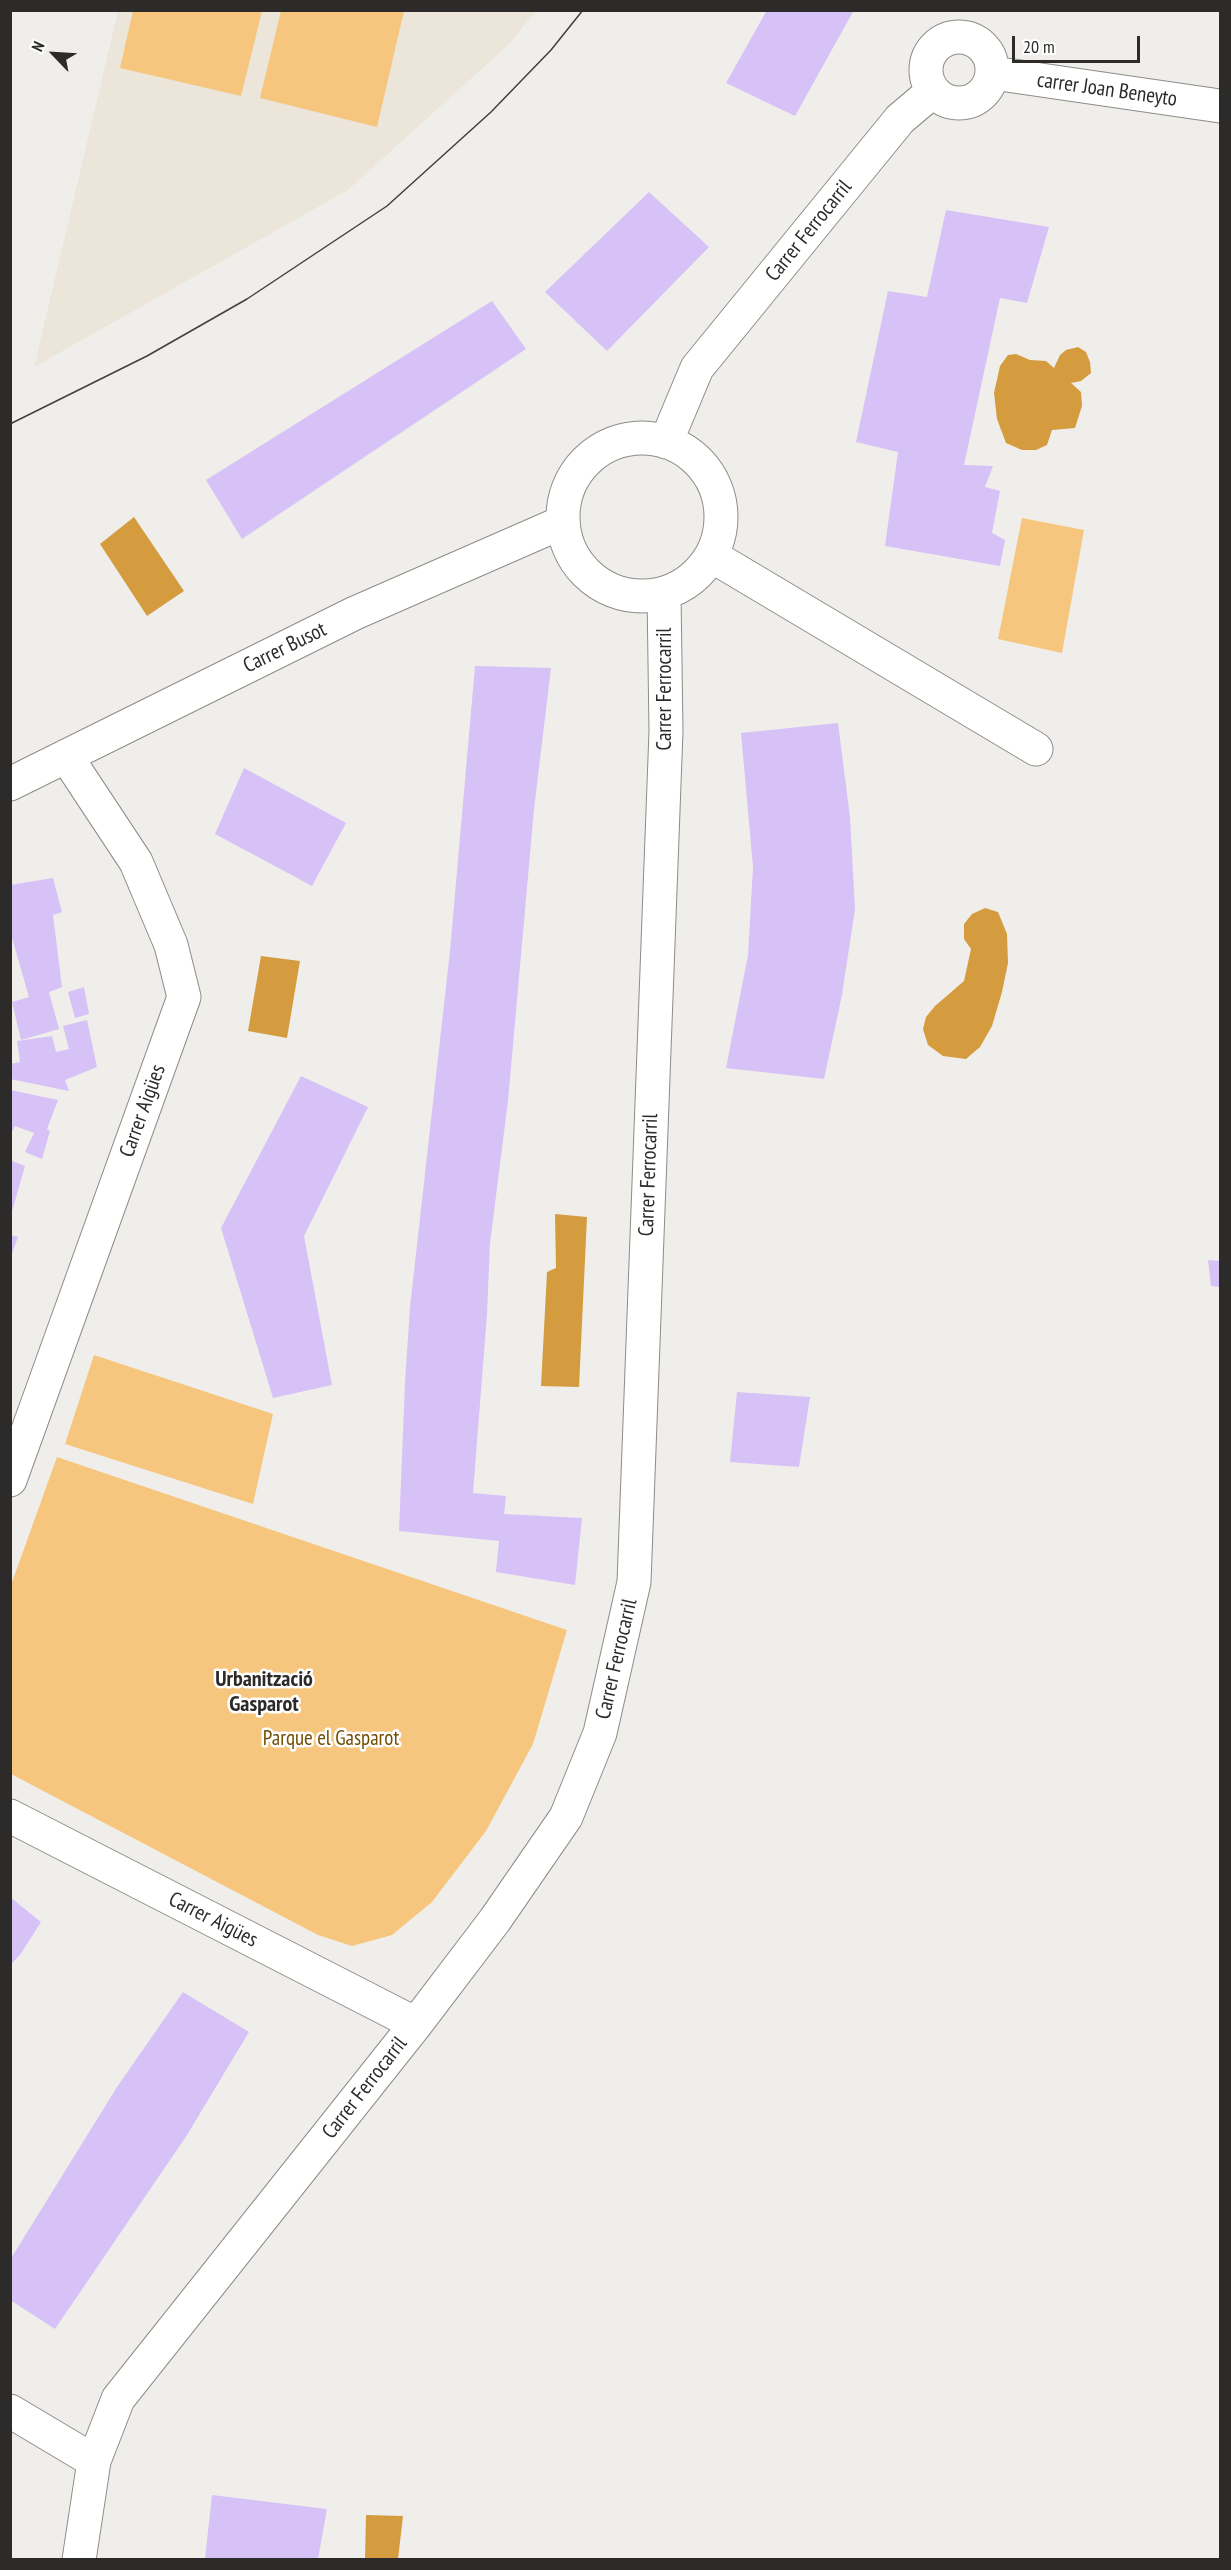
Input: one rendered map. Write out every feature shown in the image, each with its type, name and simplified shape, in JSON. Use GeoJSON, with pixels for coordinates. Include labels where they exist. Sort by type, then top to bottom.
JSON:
{"type":"FeatureCollection","features":[{"type":"Feature","properties":{"kind":"street"},"geometry":{"type":"LineString","coordinates":[[959,23],[989,54],[993,74],[985,92],[968,102],[949,103],[932,92],[925,74],[927,56],[959,23]]}},
{"type":"Feature","properties":{"kind":"street","name":"carrer Joan Beneyto"},"geometry":{"type":"LineString","coordinates":[[993,74],[1221,106]]}},
{"type":"Feature","properties":{"kind":"street","name":"Carrer Ferrocarril"},"geometry":{"type":"LineString","coordinates":[[666,442],[697,368],[900,120],[932,92]]}},
{"type":"Feature","properties":{"kind":"street"},"geometry":{"type":"LineString","coordinates":[[651,438],[666,442],[681,447],[704,467],[719,495],[721,526],[712,556],[692,579],[664,594],[633,597],[603,588],[580,568],[565,540],[563,509],[572,479],[592,455],[620,441],[651,438]]}},
{"type":"Feature","properties":{"kind":"street","name":"Carrer Busot"},"geometry":{"type":"LineString","coordinates":[[10,784],[355,613],[563,522]]}},
{"type":"Feature","properties":{"kind":"street"},"geometry":{"type":"LineString","coordinates":[[712,556],[1036,749]]}},
{"type":"Feature","properties":{"kind":"street","name":"Carrer Ferrocarril"},"geometry":{"type":"LineString","coordinates":[[80,2559],[94,2461],[118,2400],[416,2024],[495,1920],[566,1817],[600,1733],[634,1582],[666,731],[664,594]]}},
{"type":"Feature","properties":{"kind":"street","name":"Carrer Aigües"},"geometry":{"type":"LineString","coordinates":[[10,1480],[184,997],[171,945],[136,862],[66,756]]}},
{"type":"Feature","properties":{"kind":"street","name":"Carrer Aigües"},"geometry":{"type":"LineString","coordinates":[[10,1816],[416,2024]]}},
{"type":"Feature","properties":{"kind":"street"},"geometry":{"type":"LineString","coordinates":[[10,2411],[94,2461]]}},
{"type":"Feature","properties":{"kind":"shaded area"},"geometry":{"type":"Polygon","coordinates":[[[118,11],[536,11],[508,45],[348,190],[34,367],[118,11]]]}},
{"type":"Feature","properties":{"kind":"shaded area"},"geometry":{"type":"Polygon","coordinates":[[[1078,347],[1086,352],[1091,373],[1081,381],[1071,383],[1081,392],[1082,406],[1075,428],[1052,430],[1047,445],[1036,450],[1022,450],[1006,443],[997,419],[994,393],[1000,366],[1008,355],[1016,354],[1030,360],[1046,361],[1054,368],[1060,355],[1066,350],[1078,347]]]}},
{"type":"Feature","properties":{"kind":"shaded area"},"geometry":{"type":"Polygon","coordinates":[[[134,517],[184,591],[147,616],[100,544],[134,517]]]}},
{"type":"Feature","properties":{"kind":"shaded area"},"geometry":{"type":"Polygon","coordinates":[[[985,908],[998,912],[1007,934],[1008,963],[1002,992],[992,1026],[980,1047],[966,1059],[943,1056],[928,1045],[923,1029],[926,1017],[964,981],[971,949],[964,939],[964,924],[972,914],[985,908]]]}},
{"type":"Feature","properties":{"kind":"shaded area"},"geometry":{"type":"Polygon","coordinates":[[[261,956],[300,961],[287,1038],[248,1031],[261,956]]]}},
{"type":"Feature","properties":{"kind":"shaded area"},"geometry":{"type":"Polygon","coordinates":[[[555,1214],[587,1217],[579,1387],[541,1386],[547,1272],[556,1268],[555,1214]]]}},
{"type":"Feature","properties":{"kind":"shaded area"},"geometry":{"type":"Polygon","coordinates":[[[366,2515],[403,2516],[398,2559],[365,2559],[366,2515]]]}},
{"type":"Feature","properties":{"kind":"green space"},"geometry":{"type":"Polygon","coordinates":[[[133,11],[262,11],[241,96],[120,68],[133,11]]]}},
{"type":"Feature","properties":{"kind":"green space"},"geometry":{"type":"Polygon","coordinates":[[[281,11],[404,11],[377,127],[260,98],[281,11]]]}},
{"type":"Feature","properties":{"kind":"green space"},"geometry":{"type":"Polygon","coordinates":[[[1022,518],[1084,530],[1062,653],[998,639],[1022,518]]]}},
{"type":"Feature","properties":{"kind":"green space"},"geometry":{"type":"Polygon","coordinates":[[[94,1355],[273,1414],[253,1504],[65,1444],[94,1355]]]}},
{"type":"Feature","properties":{"kind":"green space","name":"Parque el Gasparot"},"geometry":{"type":"Polygon","coordinates":[[[57,1457],[567,1630],[533,1744],[486,1831],[432,1902],[392,1935],[352,1946],[318,1935],[11,1774],[11,1585],[57,1457]]]}},
{"type":"Feature","properties":{"kind":"building"},"geometry":{"type":"Polygon","coordinates":[[[767,10],[854,10],[795,116],[726,83],[767,10]]]}},
{"type":"Feature","properties":{"kind":"building"},"geometry":{"type":"Polygon","coordinates":[[[649,192],[709,247],[607,351],[545,292],[649,192]]]}},
{"type":"Feature","properties":{"kind":"building"},"geometry":{"type":"Polygon","coordinates":[[[946,210],[1049,227],[1027,303],[1000,298],[964,465],[993,466],[985,487],[1000,491],[992,533],[1005,540],[1000,566],[885,546],[898,452],[856,442],[888,291],[927,297],[946,210]]]}},
{"type":"Feature","properties":{"kind":"building"},"geometry":{"type":"Polygon","coordinates":[[[492,301],[526,349],[242,539],[206,480],[492,301]]]}},
{"type":"Feature","properties":{"kind":"building"},"geometry":{"type":"Polygon","coordinates":[[[475,666],[551,668],[534,809],[508,1101],[490,1243],[487,1314],[473,1493],[506,1496],[504,1514],[582,1518],[575,1585],[496,1572],[499,1541],[399,1531],[410,1307],[450,951],[475,666]]]}},
{"type":"Feature","properties":{"kind":"building"},"geometry":{"type":"Polygon","coordinates":[[[838,723],[850,817],[855,909],[842,995],[824,1079],[726,1068],[748,955],[753,867],[741,733],[838,723]]]}},
{"type":"Feature","properties":{"kind":"building"},"geometry":{"type":"Polygon","coordinates":[[[244,768],[346,823],[312,886],[215,834],[244,768]]]}},
{"type":"Feature","properties":{"kind":"building"},"geometry":{"type":"Polygon","coordinates":[[[53,878],[62,912],[53,915],[62,987],[49,992],[59,1029],[21,1040],[12,1002],[29,997],[10,931],[10,885],[53,878]]]}},
{"type":"Feature","properties":{"kind":"building"},"geometry":{"type":"Polygon","coordinates":[[[84,987],[89,1014],[75,1018],[68,992],[84,987]]]}},
{"type":"Feature","properties":{"kind":"building"},"geometry":{"type":"Polygon","coordinates":[[[87,1020],[97,1067],[65,1080],[69,1091],[10,1079],[10,1064],[20,1062],[17,1041],[52,1036],[56,1052],[69,1049],[63,1026],[87,1020]]]}},
{"type":"Feature","properties":{"kind":"building"},"geometry":{"type":"Polygon","coordinates":[[[301,1076],[368,1107],[304,1236],[332,1385],[273,1398],[221,1228],[301,1076]]]}},
{"type":"Feature","properties":{"kind":"building"},"geometry":{"type":"Polygon","coordinates":[[[10,1090],[58,1100],[47,1129],[50,1131],[42,1159],[25,1152],[34,1133],[15,1126],[10,1135],[10,1090]]]}},
{"type":"Feature","properties":{"kind":"building"},"geometry":{"type":"Polygon","coordinates":[[[10,1160],[25,1166],[11,1215],[10,1215],[10,1160]]]}},
{"type":"Feature","properties":{"kind":"building"},"geometry":{"type":"Polygon","coordinates":[[[10,1235],[18,1237],[11,1256],[10,1256],[10,1235]]]}},
{"type":"Feature","properties":{"kind":"building"},"geometry":{"type":"Polygon","coordinates":[[[1208,1260],[1220,1261],[1220,1287],[1211,1286],[1208,1260]]]}},
{"type":"Feature","properties":{"kind":"building"},"geometry":{"type":"Polygon","coordinates":[[[737,1392],[810,1397],[799,1467],[730,1462],[737,1392]]]}},
{"type":"Feature","properties":{"kind":"building"},"geometry":{"type":"Polygon","coordinates":[[[10,1897],[41,1922],[20,1955],[10,1965],[10,1897]]]}},
{"type":"Feature","properties":{"kind":"building"},"geometry":{"type":"Polygon","coordinates":[[[183,1992],[249,2032],[187,2135],[55,2329],[10,2300],[10,2260],[117,2087],[183,1992]]]}},
{"type":"Feature","properties":{"kind":"building"},"geometry":{"type":"Polygon","coordinates":[[[212,2495],[327,2509],[318,2559],[205,2559],[212,2495]]]}},
{"type":"Feature","properties":{"kind":"tram line"},"geometry":{"type":"LineString","coordinates":[[10,424],[147,356],[247,299],[387,206],[491,112],[551,50],[583,10]]}},
{"type":"Feature","properties":{"kind":"district","name":"Urbanització Gasparot"},"geometry":{"type":"Point","coordinates":[264,1692]}}]}
